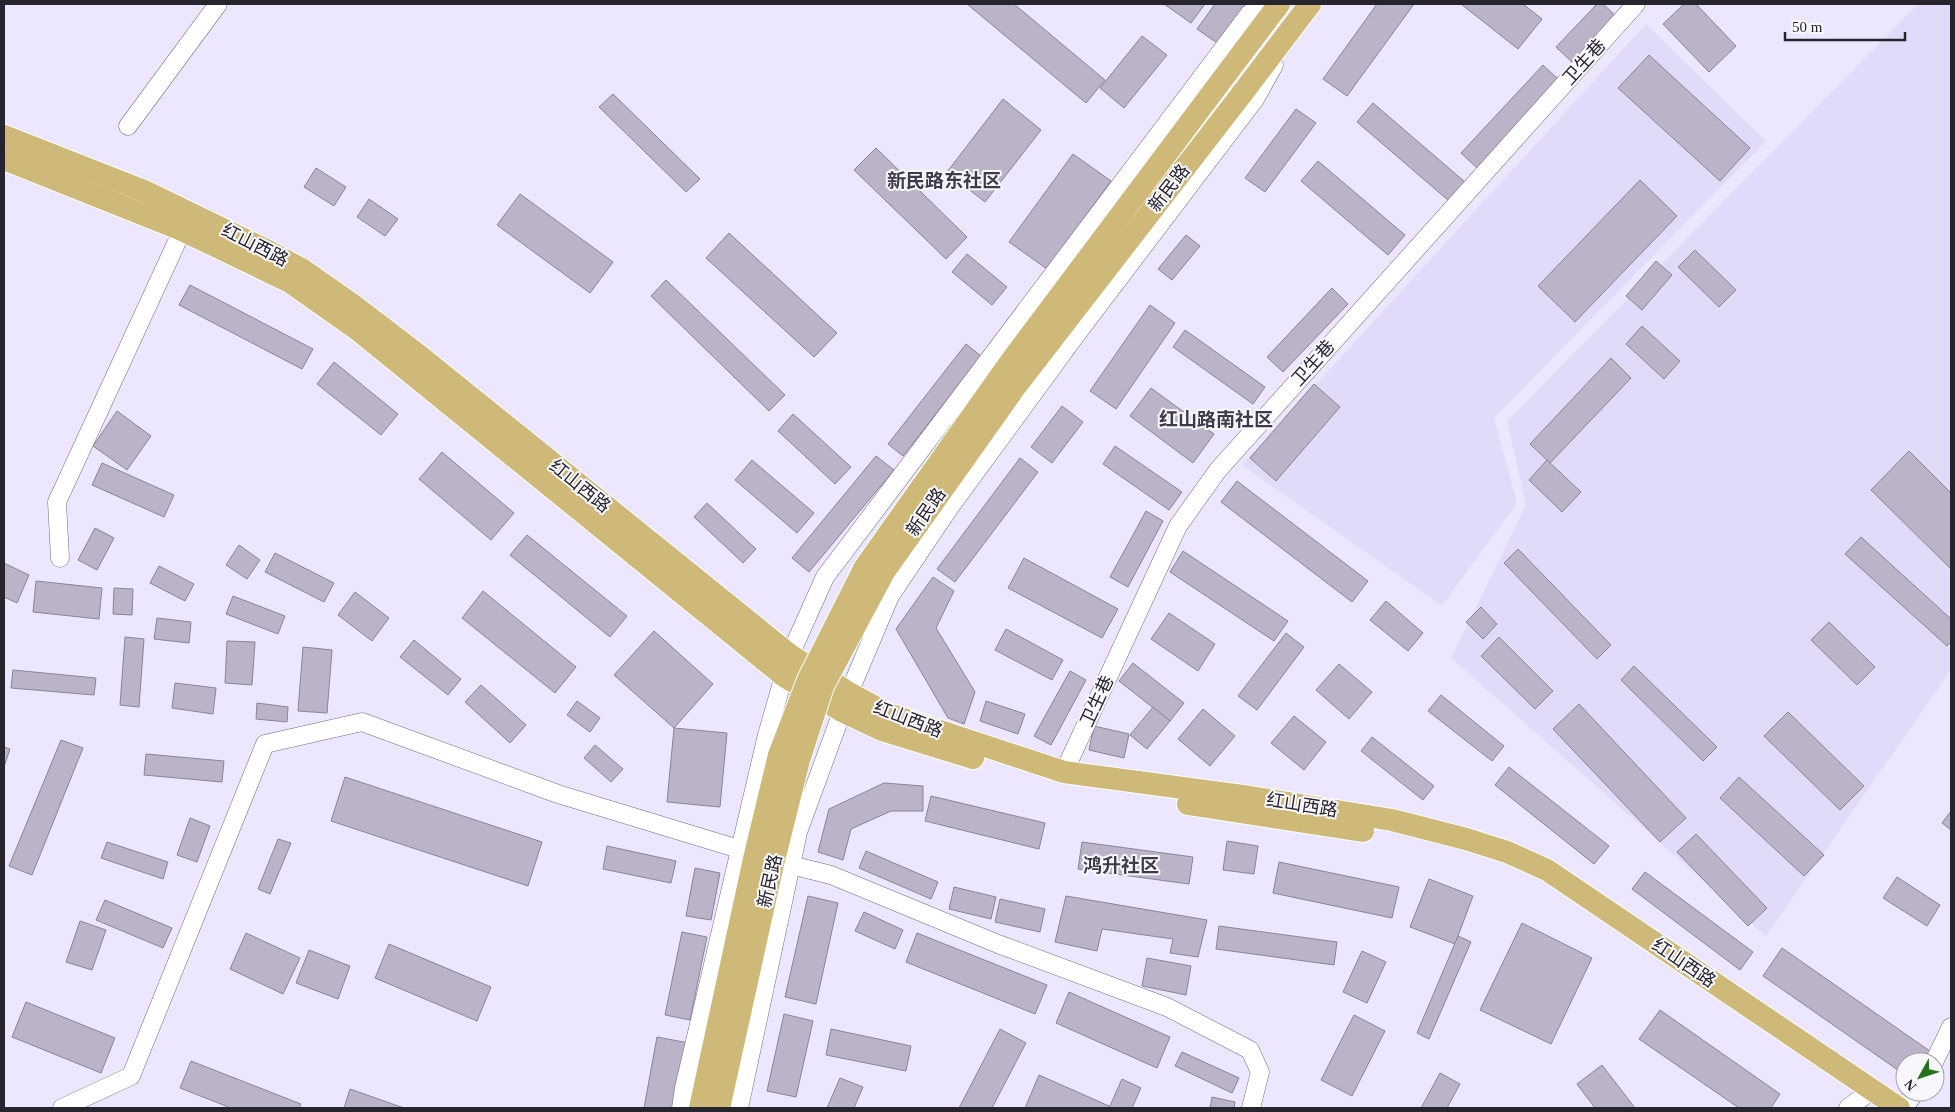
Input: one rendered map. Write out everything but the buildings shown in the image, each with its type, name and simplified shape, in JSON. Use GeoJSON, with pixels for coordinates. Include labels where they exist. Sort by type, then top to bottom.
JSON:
{"type":"FeatureCollection","features":[{"type":"Feature","properties":{"kind":"main road","name":"新民路"},"geometry":{"type":"LineString","coordinates":[[700,1108],[754,858],[779,755],[808,680],[865,567],[1011,361],[1279,4]]}},
{"type":"Feature","properties":{"kind":"main road","name":"新民路"},"geometry":{"type":"LineString","coordinates":[[719,1108],[775,855],[799,760],[823,686],[884,572],[1016,386],[1308,7]]}},
{"type":"Feature","properties":{"kind":"main road","name":"红山西路"},"geometry":{"type":"LineString","coordinates":[[4,136],[144,191],[186,221]]}},
{"type":"Feature","properties":{"kind":"main road","name":"红山西路"},"geometry":{"type":"LineString","coordinates":[[4,159],[186,221],[303,270],[353,305],[787,665],[846,702],[882,730],[1060,784],[1391,835],[1499,861],[1544,878],[1866,1100],[1898,1108]]}},
{"type":"Feature","properties":{"kind":"main road","name":"红山西路"},"geometry":{"type":"LineString","coordinates":[[846,702],[1064,772],[1250,797],[1392,820],[1466,838],[1507,852],[1546,870],[1866,1100]]}},
{"type":"Feature","properties":{"kind":"street"},"geometry":{"type":"LineString","coordinates":[[128,126],[218,4]]}},
{"type":"Feature","properties":{"kind":"street"},"geometry":{"type":"LineString","coordinates":[[681,1108],[684,1088],[768,735],[787,665],[825,577],[1250,13],[1266,4]]}},
{"type":"Feature","properties":{"kind":"street","name":"卫生巷"},"geometry":{"type":"LineString","coordinates":[[1064,772],[1178,526],[1218,470],[1636,4]]}},
{"type":"Feature","properties":{"kind":"street"},"geometry":{"type":"LineString","coordinates":[[739,1108],[798,832],[846,702],[890,596],[950,507],[1013,421],[1255,99],[1308,7]]}},
{"type":"Feature","properties":{"kind":"street"},"geometry":{"type":"LineString","coordinates":[[60,558],[57,502],[186,221]]}},
{"type":"Feature","properties":{"kind":"street"},"geometry":{"type":"LineString","coordinates":[[62,1108],[131,1076],[265,744],[362,722],[558,794],[742,850]]}},
{"type":"Feature","properties":{"kind":"street"},"geometry":{"type":"LineString","coordinates":[[791,866],[831,875],[998,944],[1167,1007],[1250,1050],[1260,1072],[1250,1108]]}},
{"type":"Feature","properties":{"kind":"street"},"geometry":{"type":"LineString","coordinates":[[1939,1052],[1951,1027]]}},
{"type":"Feature","properties":{"kind":"shaded area"},"geometry":{"type":"Polygon","coordinates":[[[1918,4],[1951,4],[1951,670],[1766,936],[1451,658],[1526,505],[1507,421],[1918,4]]]}},
{"type":"Feature","properties":{"kind":"shaded area"},"geometry":{"type":"Polygon","coordinates":[[[1646,24],[1766,141],[1494,418],[1517,503],[1442,606],[1242,465],[1646,24]]]}},
{"type":"Feature","properties":{"kind":"district","name":"新民路东社区"},"geometry":{"type":"Point","coordinates":[944,180]}},
{"type":"Feature","properties":{"kind":"district","name":"红山路南社区"},"geometry":{"type":"Point","coordinates":[1216,419]}},
{"type":"Feature","properties":{"kind":"district","name":"鸿升社区"},"geometry":{"type":"Point","coordinates":[1121,865]}}]}
